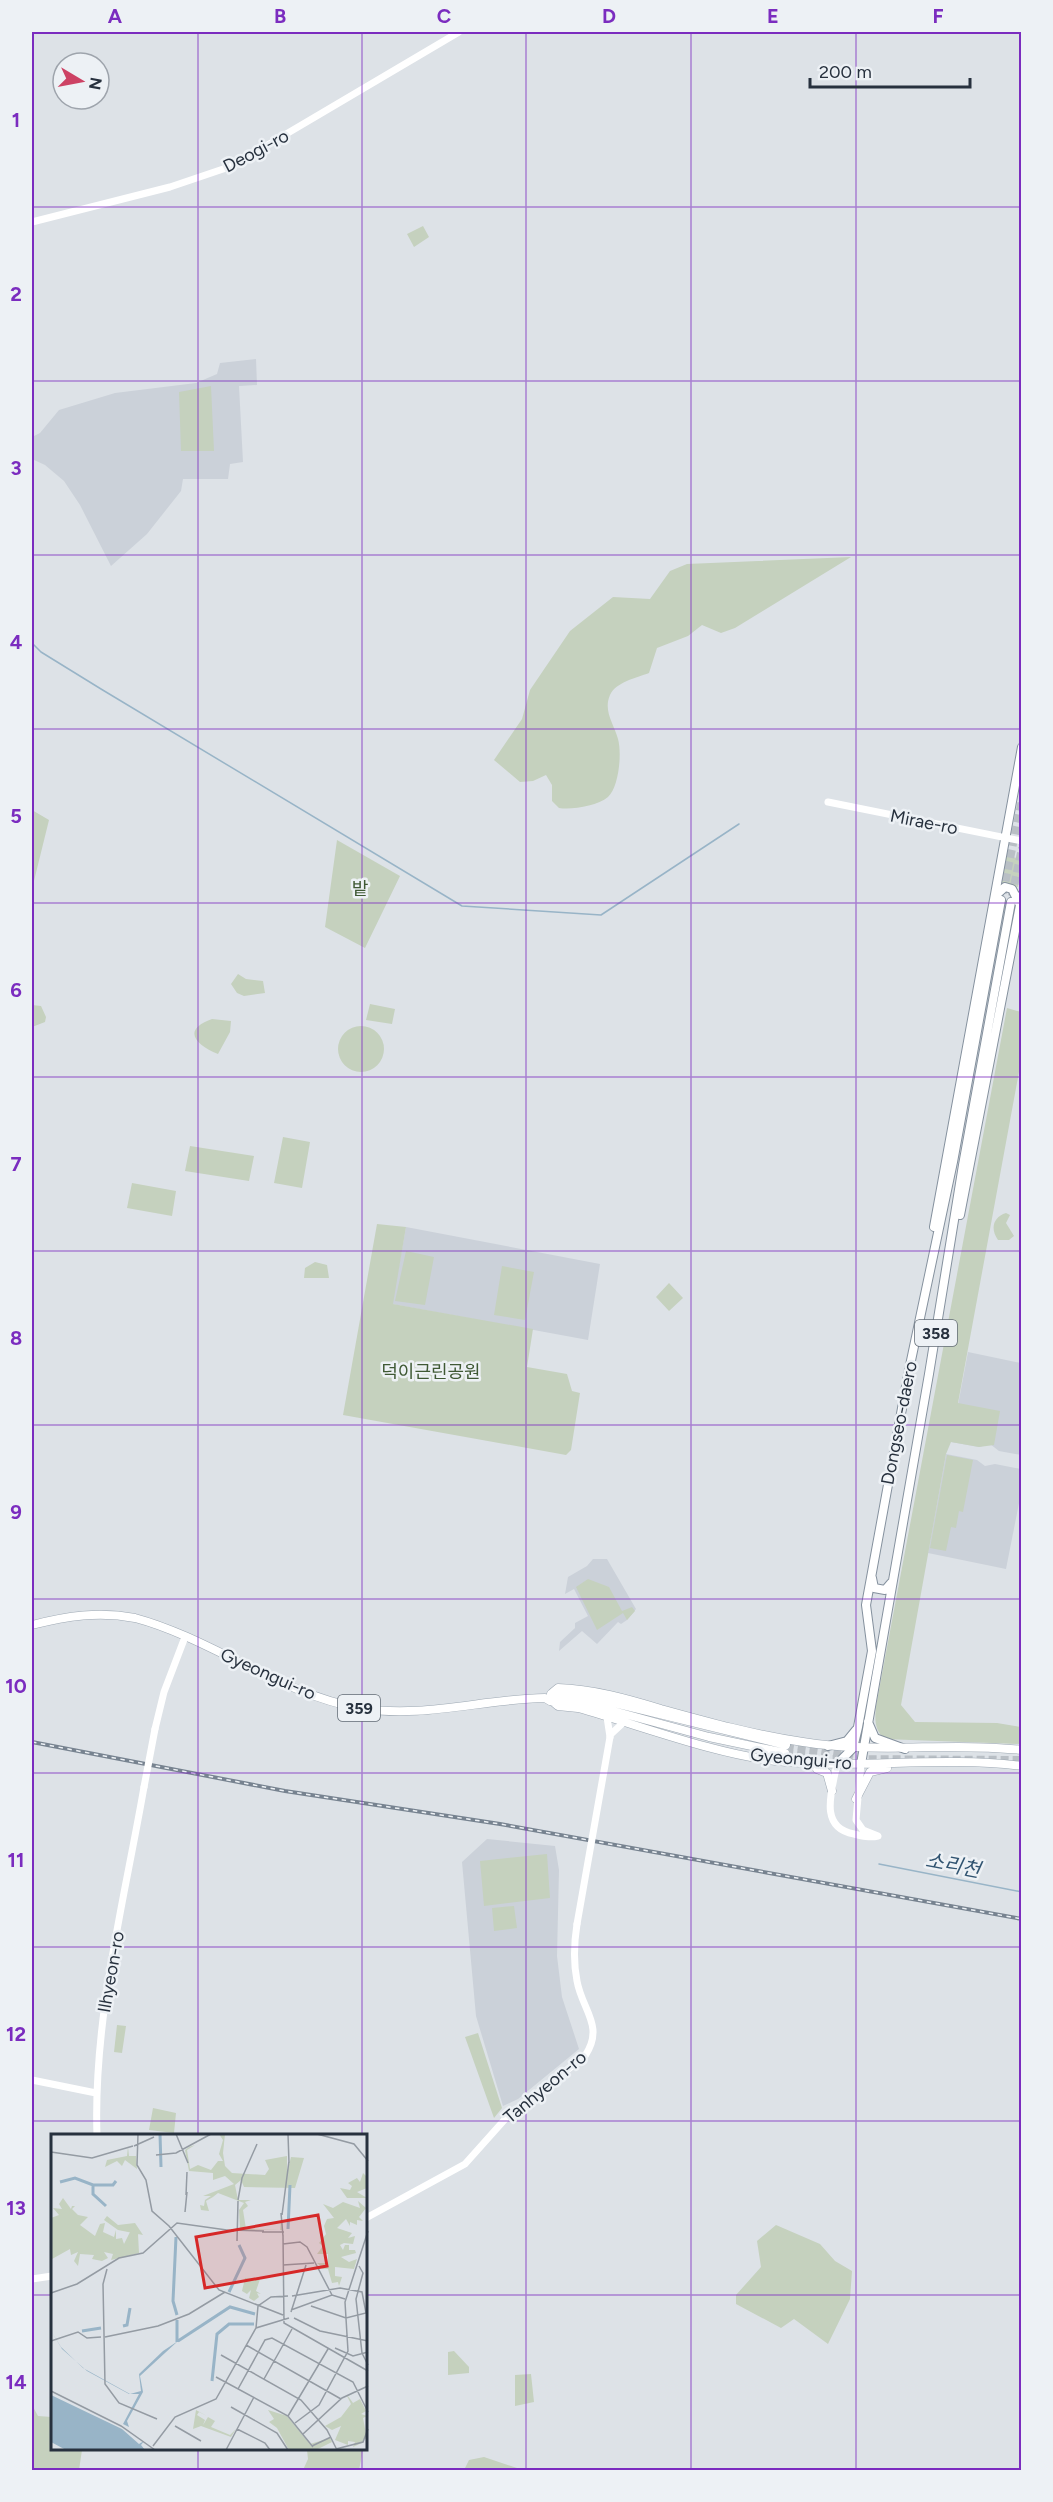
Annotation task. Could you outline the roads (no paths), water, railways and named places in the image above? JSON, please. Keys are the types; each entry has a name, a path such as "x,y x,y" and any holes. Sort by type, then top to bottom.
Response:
{"highway":[{"path":"1009,900 1005,838 1022,747"},
{"path":"1018,767 1022,778"},
{"name":"Dongseo-daero","path":"853,1748 872,1651 866,1605 873,1565 909,1370 1009,900"},
{"name":"Dongseo-daero","path":"861,1764 1009,900"},
{"path":"873,1565 872,1582 874,1588 880,1591 885,1590 890,1584 895,1570"},
{"path":"867,1721 875,1738 905,1749"},
{"path":"828,1746 847,1740 858,1726"},
{"path":"837,1764 853,1748"}],"main road":[{"name":"Deogi-ro","path":"32,222 170,188 232,166 459,32"},
{"name":"Mirae-ro","path":"828,802 1022,841"},
{"name":"Gyeongui-ro","path":"32,1625 75,1615 104,1614 145,1621 322,1698 358,1708 407,1713 431,1712 550,1697 584,1703 739,1744 786,1749"},
{"name":"Ilhyeon-ro","path":"97,2134 96,2093 101,2030 144,1787 164,1692 185,1637"},
{"name":"Gyeongui-ro","path":"550,1697 558,1688 587,1691 741,1730 828,1746 863,1749 988,1747 1022,1750"},
{"name":"Gyeongui-ro","path":"550,1697 558,1706 578,1708 746,1755 774,1760 837,1764 976,1762 1022,1766"},
{"name":"Tanhyeon-ro","path":"368,2217 465,2164 507,2117 585,2056 590,2049 594,2026 577,1984 574,1946 610,1736 607,1717"},
{"path":"610,1736 624,1722"},
{"path":"808,1743 818,1749 819,1754 810,1762 827,1773 832,1791"},
{"path":"856,1799 870,1772 896,1767 904,1763"},
{"path":"837,1764 830,1818 834,1826 848,1833 878,1836 859,1826 856,1799 861,1764"},
{"path":"32,2080 96,2093"},
{"path":"32,2279 51,2276"}],"waterway":[{"path":"32,643 41,652 101,689 462,906 601,915 739,824"},
{"name":"소리천","path":"879,1864 1022,1892"}],"tunnel":[{"path":"1003,893 1022,800"},
{"path":"1012,896 1022,848"},
{"path":"786,1745 837,1753 867,1754"},
{"path":"785,1753 832,1759 1022,1760"}],"railway":[{"path":"32,1742 285,1791 500,1824 1022,1919"}],"park label":[{"name":"밭","path":"360,889"},
{"name":"덕이근린공원","path":"431,1372"}]}
